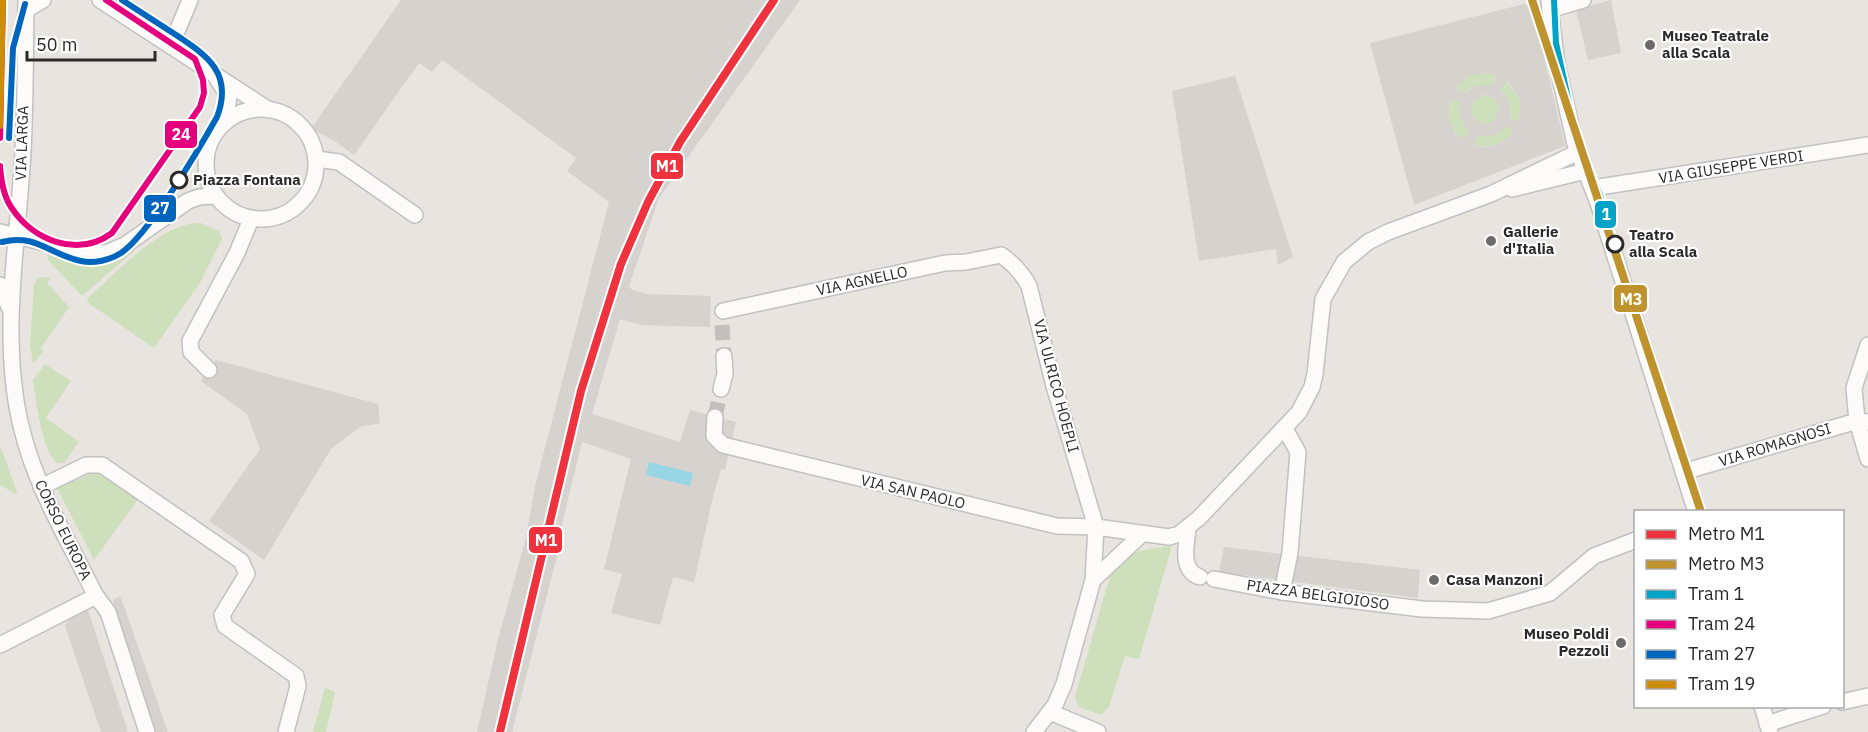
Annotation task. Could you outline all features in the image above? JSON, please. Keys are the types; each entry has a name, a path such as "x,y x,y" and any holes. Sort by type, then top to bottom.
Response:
{"street":[{"path":"26,5 43,0"},
{"path":"89,0 103,2 269,110"},
{"path":"171,46 190,0"},
{"path":"1583,0 1549,5 1557,64 1578,152 1593,188 1695,510"},
{"name":"VIA LARGA","path":"7,234 23,160 26,5"},
{"path":"216,77 229,98 224,123"},
{"path":"269,110 282,113 299,125 310,139 316,159 312,183 299,204 278,217 250,219 236,214 216,196 207,177 206,155 212,139 224,123 242,112 269,110"},
{"name":"VIA GIUSEPPE VERDI","path":"1593,188 1868,145"},
{"path":"1188,527 1299,412 1312,387 1323,299 1334,274 1353,254 1388,232 1491,194 1578,152"},
{"path":"316,159 339,162 415,215"},
{"path":"1491,194 1586,171"},
{"path":"7,234 82,252 106,253 125,245 188,201 199,197 216,196"},
{"path":"209,370 193,356 189,344 237,253 250,219"},
{"name":"CORSO EUROPA","path":"7,234 12,319 11,364 18,413 41,487 96,596 108,612 147,732"},
{"name":"VIA AGNELLO","path":"723,312 945,263 966,262 1001,255"},
{"name":"VIA ULRICO HOEPLI","path":"1001,255 1014,263 1029,286 1054,386 1096,527 1093,580 1064,684 1050,712 1034,732"},
{"name":"CORSO EUROPA","path":"0,285 12,319"},
{"path":"1868,345 1854,388 1868,459"},
{"path":"721,388 724,356"},
{"name":"VIA SAN PAOLO","path":"715,417 714,436 719,442 730,447 1057,526 1096,527 1141,535 1169,537 1179,534 1188,527"},
{"name":"VIA ROMAGNOSI","path":"1683,472 1862,421"},
{"path":"1282,592 1290,553 1298,452 1285,429"},
{"path":"41,487 86,465 102,465 153,498 245,565 247,574 224,611 222,621 225,626 296,676 298,686 286,732"},
{"name":"PIAZZA BELGIOIOSO","path":"1188,527 1186,564 1193,574 1207,578 1282,592 1422,609 1488,611 1523,603 1550,593 1594,556 1634,540"},
{"path":"1093,580 1141,535"},
{"path":"0,645 96,596"},
{"path":"1844,702 1868,696"},
{"path":"1763,708 1768,728 1817,708"},
{"path":"1050,712 1098,732"}],"green space":[{"path":"1483,73 1496,75 1493,85 1469,89 1465,93 1456,87 1469,76"},
{"path":"1507,81 1521,101 1520,121 1510,118 1510,103 1501,89"},
{"path":"1485,96 1495,100 1499,110 1495,120 1485,124 1475,120 1471,110 1475,100"},
{"path":"1450,98 1461,101 1469,131 1462,139 1454,130 1450,120 1448,110"},
{"path":"1506,126 1514,132 1505,140 1491,146 1474,145 1477,135 1495,135"},
{"path":"201,223 220,232 222,239 201,281 154,348 87,302 88,298 140,251 171,230"},
{"path":"134,247 134,251 82,296 48,260 47,255 88,259"},
{"path":"38,278 51,278 47,283 69,307 33,364 30,345 34,284"},
{"path":"45,364 71,381 46,418 79,442 64,463 57,463 47,448 38,412 33,380"},
{"path":"0,445 17,492 16,494 0,485"},
{"path":"103,469 141,495 94,560 57,488"},
{"path":"1172,546 1139,659 1125,656 1109,707 1101,715 1079,707 1075,697 1112,569 1126,558 1139,552"},
{"path":"325,688 335,692 326,732 313,732"}],"shaded area":[{"path":"401,0 800,0 659,198 629,286 632,290 647,294 711,296 710,327 641,325 620,319 592,414 680,442 690,410 736,422 725,470 721,469 713,497 694,582 673,577 660,625 611,613 622,574 604,569 631,459 582,442 556,549 557,556 512,732 477,732 498,639 526,538 535,486 609,202 567,171 576,158 442,60 432,72 419,63 354,155 333,140 311,129"},
{"path":"1611,0 1621,53 1588,60 1576,10"},
{"path":"1524,4 1530,6 1565,146 1414,205 1370,43","holes":["1483,73 1496,75 1493,85 1475,86 1465,93 1456,87 1469,76","1508,81 1521,101 1519,121 1510,118 1510,103 1501,89","1486,95 1494,99 1499,107 1495,120 1486,124 1474,119 1471,110 1474,101","1450,99 1460,102 1460,117 1468,131 1462,139 1455,132 1449,119","1506,126 1514,133 1500,143 1486,147 1474,145 1477,136 1495,135"]},
{"path":"1235,76 1293,257 1278,265 1276,249 1199,261 1172,91"},
{"path":"216,360 378,404 380,423 360,427 331,449 264,560 209,521 260,449 247,414 201,381"},
{"path":"1224,547 1420,570 1418,598 1219,572"},
{"path":"120,596 168,732 153,732 115,610 113,600"},
{"path":"88,610 128,732 101,732 65,626 70,617"}],"water":[{"path":"649,462 693,473 690,486 646,475"}],"tunnel":[{"path":"722,325 724,356"},
{"path":"715,417 721,389"}],"metro line":[{"name":"M1","path":"500,732 581,391 621,264 648,202 680,142 774,0"},
{"name":"M3","path":"1532,0 1700,510"}],"tram line":[{"name":"24","path":"0,138 3,0"},
{"name":"19","path":"0,126 3,0"},
{"name":"24","path":"0,166 6,198 20,219 31,229 44,237 71,245 99,240 112,233 200,107 204,93 203,80 195,59 106,0"},
{"name":"27","path":"2,242 14,240 34,242 70,258 86,262 102,261 121,253 159,210 217,117 222,88 214,66 196,49 122,0"},
{"name":"1","path":"1554,0 1556,43 1577,140 1600,195 1641,334 1699,510"},
{"name":"27","path":"9,138 13,48 25,4"}],"place":[{"name":"Museo Teatrale alla Scala","path":"1650,45"},
{"name":"Piazza Fontana","path":"179,180"},
{"name":"Gallerie d'Italia","path":"1491,241"},
{"name":"Teatro alla Scala","path":"1615,244"},
{"name":"Casa Manzoni","path":"1434,580"},
{"name":"Museo Poldi Pezzoli","path":"1621,643"}]}
